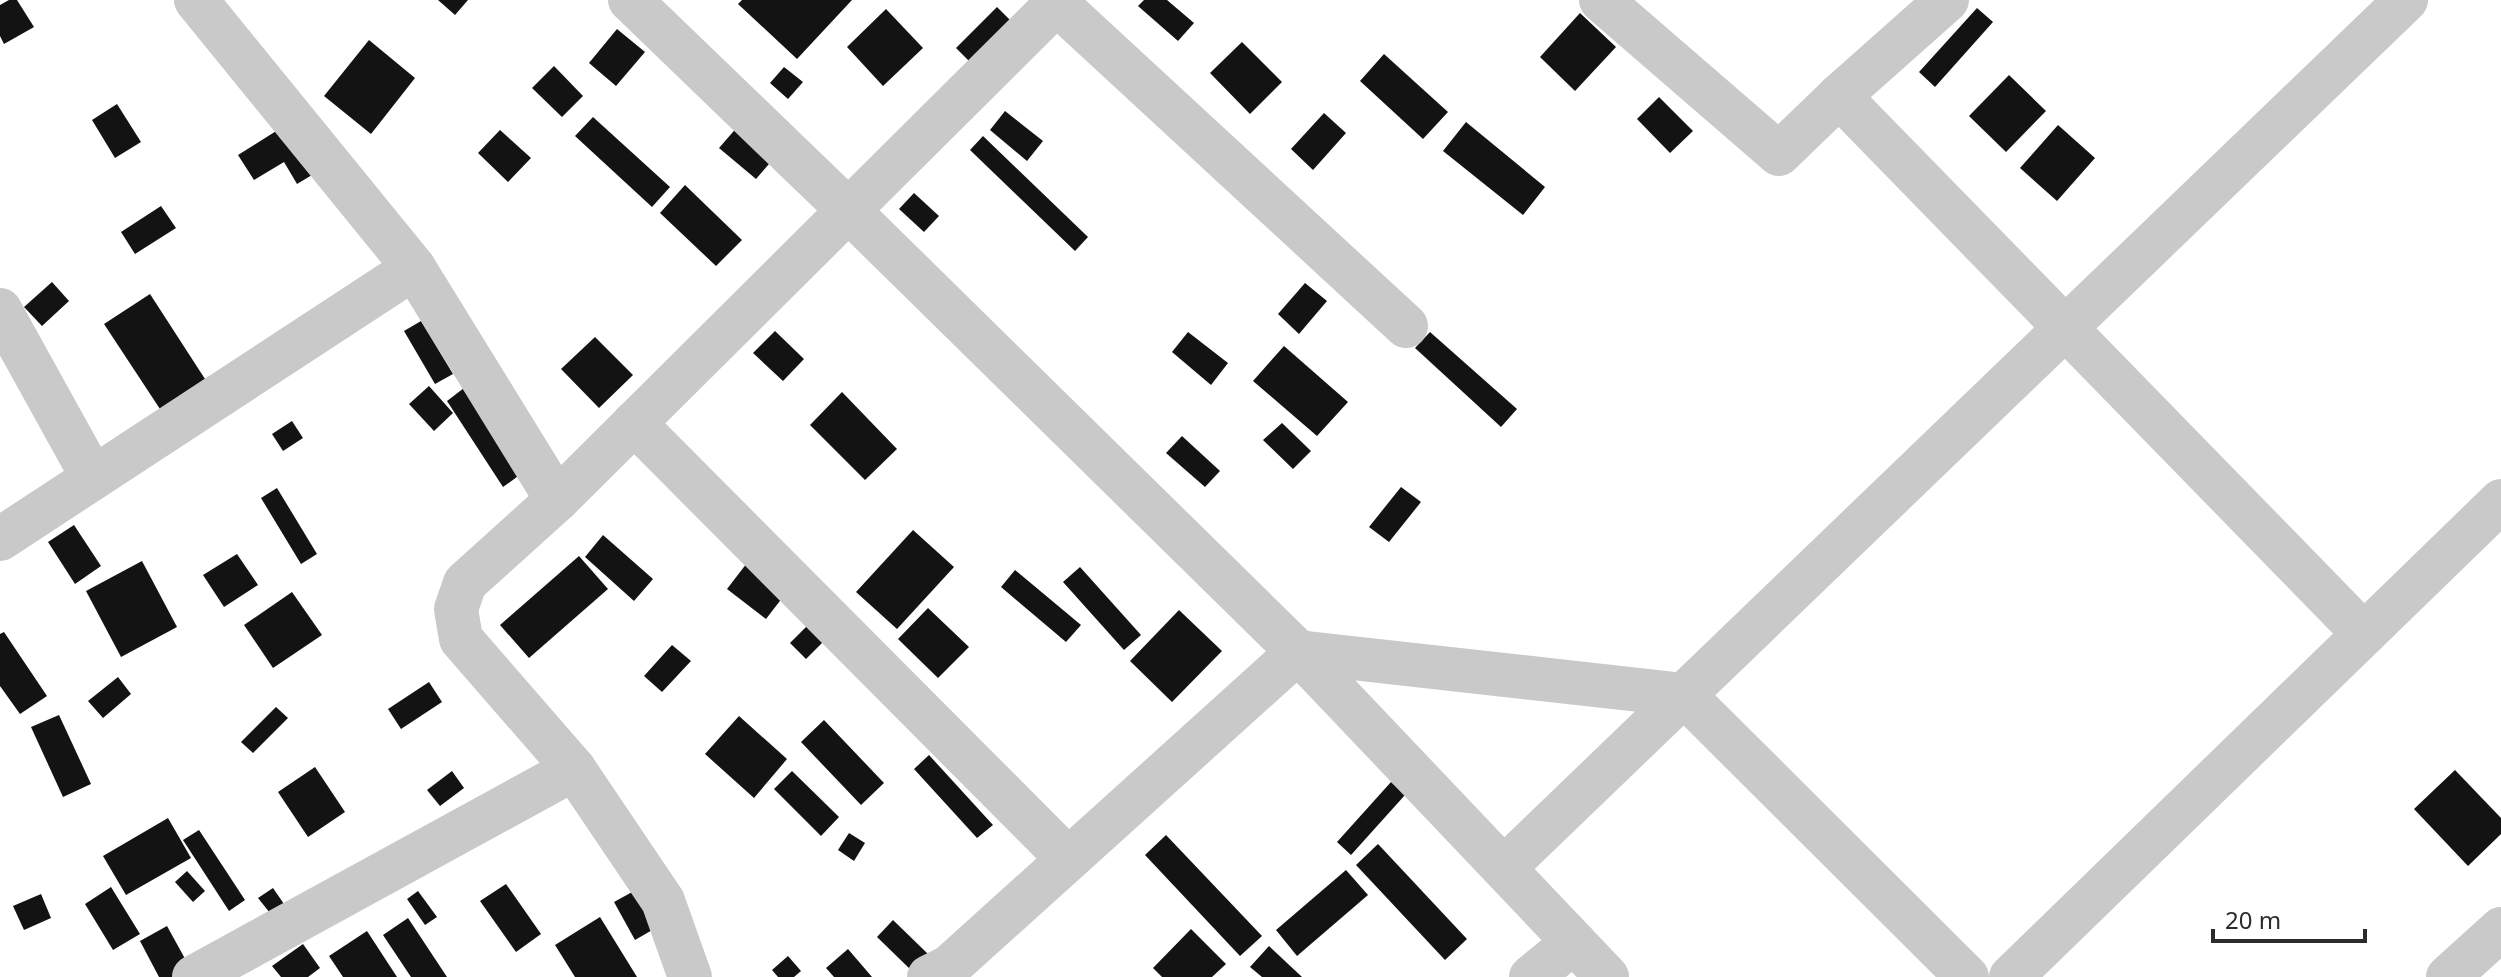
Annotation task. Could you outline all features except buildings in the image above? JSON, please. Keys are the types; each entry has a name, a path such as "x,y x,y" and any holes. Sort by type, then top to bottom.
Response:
{"street":[{"path":"196,0 414,268 557,500"},
{"path":"630,0 1298,652 1607,977"},
{"path":"1601,0 1779,154 1947,0"},
{"path":"1504,868 2406,0"},
{"path":"690,977 663,901 574,769 461,639 456,609 465,583 557,500 1056,1 1406,326"},
{"path":"1839,96 2364,634"},
{"path":"0,539 414,268"},
{"path":"0,310 93,478"},
{"path":"634,423 1068,859"},
{"path":"2011,977 2501,501"},
{"path":"929,977 949,967 1298,652 1684,695 1967,977"},
{"path":"194,977 574,769"},
{"path":"2448,977 2501,929"},
{"path":"1531,977 1574,942"}]}
